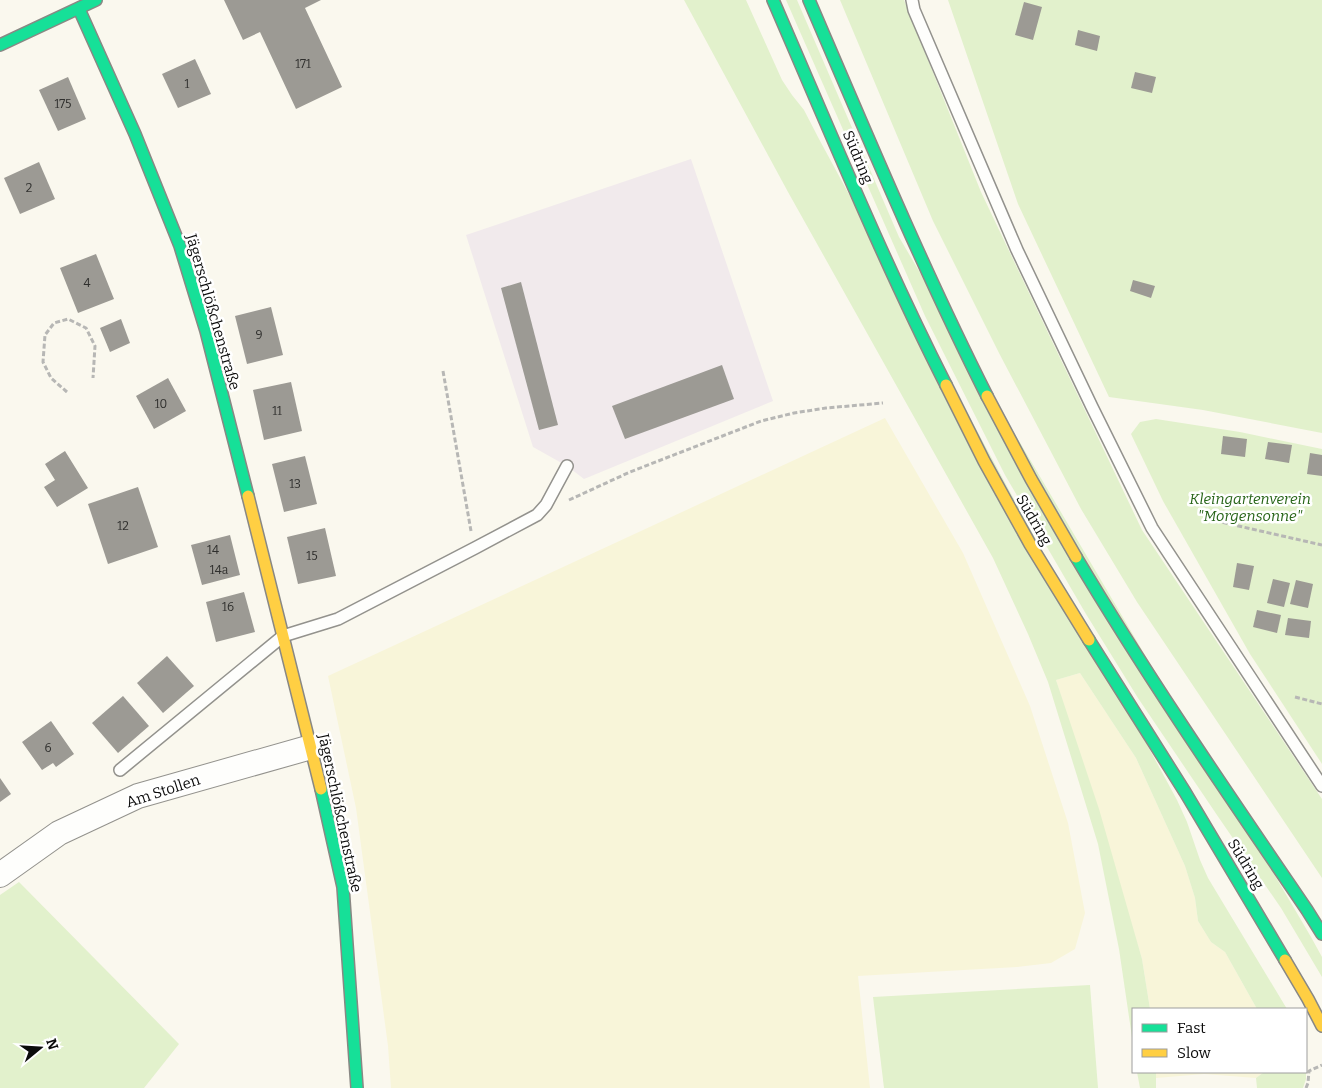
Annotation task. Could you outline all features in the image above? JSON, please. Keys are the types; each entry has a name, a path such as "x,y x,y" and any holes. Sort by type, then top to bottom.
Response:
{"main road":[{"path":"0,45 96,0"},
{"name":"Südring","path":"774,0 887,264 984,462 1030,544 1095,651 1185,792 1308,999 1322,1026"},
{"name":"Südring","path":"810,0 931,280 974,371 1031,478 1161,694 1322,934"},
{"name":"Jägerschlößchenstraße","path":"79,8 135,134 180,246 206,331 311,747 343,887 357,1088"}],"street":[{"name":"Am Stollen","path":"0,875 59,833 138,796 311,747"}],"lane":[{"path":"912,0 914,10 1017,250 1152,528 1322,786"},
{"path":"120,770 283,636 338,619 537,515 546,505 567,466"}],"path":[{"path":"67,392 51,378 43,362 45,335 54,323 68,319 86,328 95,346 93,378"},
{"path":"443,370 474,548"},
{"path":"537,515 630,472 761,421 802,412 883,403"},
{"path":"1208,519 1322,545"},
{"path":"1295,697 1322,704"},
{"path":"1306,1088 1309,1071 1322,1065"}],"shaded area":[{"path":"691,159 773,401 584,479 567,466 533,447 466,235"},
{"path":"885,418 963,553 1030,706 1068,823 1085,913 1075,949 1051,963 1017,967 858,976 870,1088 391,1088 388,1046 356,808 328,676"},
{"path":"1080,673 1136,758 1185,866 1195,898 1198,921 1211,942 1225,952 1256,1008 1150,1008 1142,959 1056,680"},
{"path":"1156,1073 1263,1073 1256,1078 1204,1074 1156,1078"}],"green space":[{"path":"684,0 746,0 782,80 804,110 1177,800 1208,878 1286,1008 1256,1008 1225,952 1211,942 1198,921 1195,898 1185,866 1136,758 1080,673 1056,680 1099,809 1142,959 1150,1008 1132,1008 1132,1037 1119,949 1098,844 1048,682 993,558 788,192"},
{"path":"786,0 797,0 899,237 1311,937 1322,957 1322,977 1281,908 1138,698 1086,614 1005,475 925,316"},
{"path":"840,0 904,0 981,192 1142,530 1322,799 1322,878 1137,602 1081,509 999,353 933,221"},
{"path":"948,0 1322,0 1322,433 1203,410 1109,397 1018,204"},
{"name":"Kleingartenverein \"Morgensonne\"","path":"1156,419 1240,432 1322,449 1322,764 1250,654 1163,501 1131,434 1140,422"},
{"path":"19,882 179,1044 144,1088 0,1088 0,895"},
{"path":"1090,985 1098,1088 884,1088 873,997"},
{"path":"1137,1073 1156,1073 1156,1088 1140,1088"},
{"path":"1263,1073 1306,1073 1303,1088 1257,1088 1256,1078"}],"building":[{"path":"224,0 321,0 305,8 342,87 296,109 260,32 243,40"},
{"path":"1024,2 1042,7 1033,40 1015,35"},
{"path":"1078,30 1100,36 1097,51 1075,45"},
{"path":"195,59 211,94 178,108 162,74"},
{"path":"1135,72 1156,77 1152,93 1131,88"},
{"path":"68,77 86,119 58,131 39,90"},
{"path":"39,162 55,199 20,214 4,178"},
{"path":"96,254 114,299 78,313 60,268"},
{"path":"1133,280 1155,286 1151,298 1130,291"},
{"path":"521,282 558,425 539,430 501,288"},
{"path":"271,307 283,355 247,364 235,316"},
{"path":"121,319 130,343 110,352 100,328"},
{"path":"722,365 734,399 625,439 612,406"},
{"path":"168,378 186,411 154,429 136,396"},
{"path":"291,382 302,431 264,440 253,390"},
{"path":"1223,436 1247,439 1245,457 1221,454"},
{"path":"1268,442 1292,445 1289,463 1265,459"},
{"path":"65,451 88,488 57,507 44,487 55,480 45,464"},
{"path":"1310,453 1322,455 1322,476 1307,474"},
{"path":"305,456 317,504 284,512 272,464"},
{"path":"138,487 158,547 108,564 88,504"},
{"path":"325,528 336,576 298,584 287,537"},
{"path":"230,535 240,575 202,585 191,545"},
{"path":"1237,563 1254,566 1249,590 1233,587"},
{"path":"1273,579 1290,583 1284,607 1267,603"},
{"path":"1296,580 1313,584 1308,608 1290,604"},
{"path":"244,592 255,632 216,642 206,602"},
{"path":"1257,610 1281,615 1277,633 1253,627"},
{"path":"1288,618 1311,621 1309,638 1285,635"},
{"path":"167,656 194,686 163,713 137,683"},
{"path":"123,696 149,726 118,753 92,723"},
{"path":"51,721 74,754 56,767 53,763 42,770 22,742"},
{"path":"0,778 11,794 0,802"}],"traffic: fast":[{"path":"0,45 96,0"},
{"path":"773,0 878,242 946,385"},
{"path":"809,0 917,249 987,396"},
{"path":"79,9 135,134 180,246 206,331 248,496"},
{"path":"1076,557 1160,691 1322,934"},
{"path":"1089,640 1185,792 1285,960"},
{"path":"321,789 343,887 357,1088"}],"traffic: slow":[{"path":"946,385 984,461 1030,544 1089,640"},
{"path":"987,396 1031,479 1076,557"},
{"path":"248,496 321,789"},
{"path":"1285,960 1322,1026"}]}
